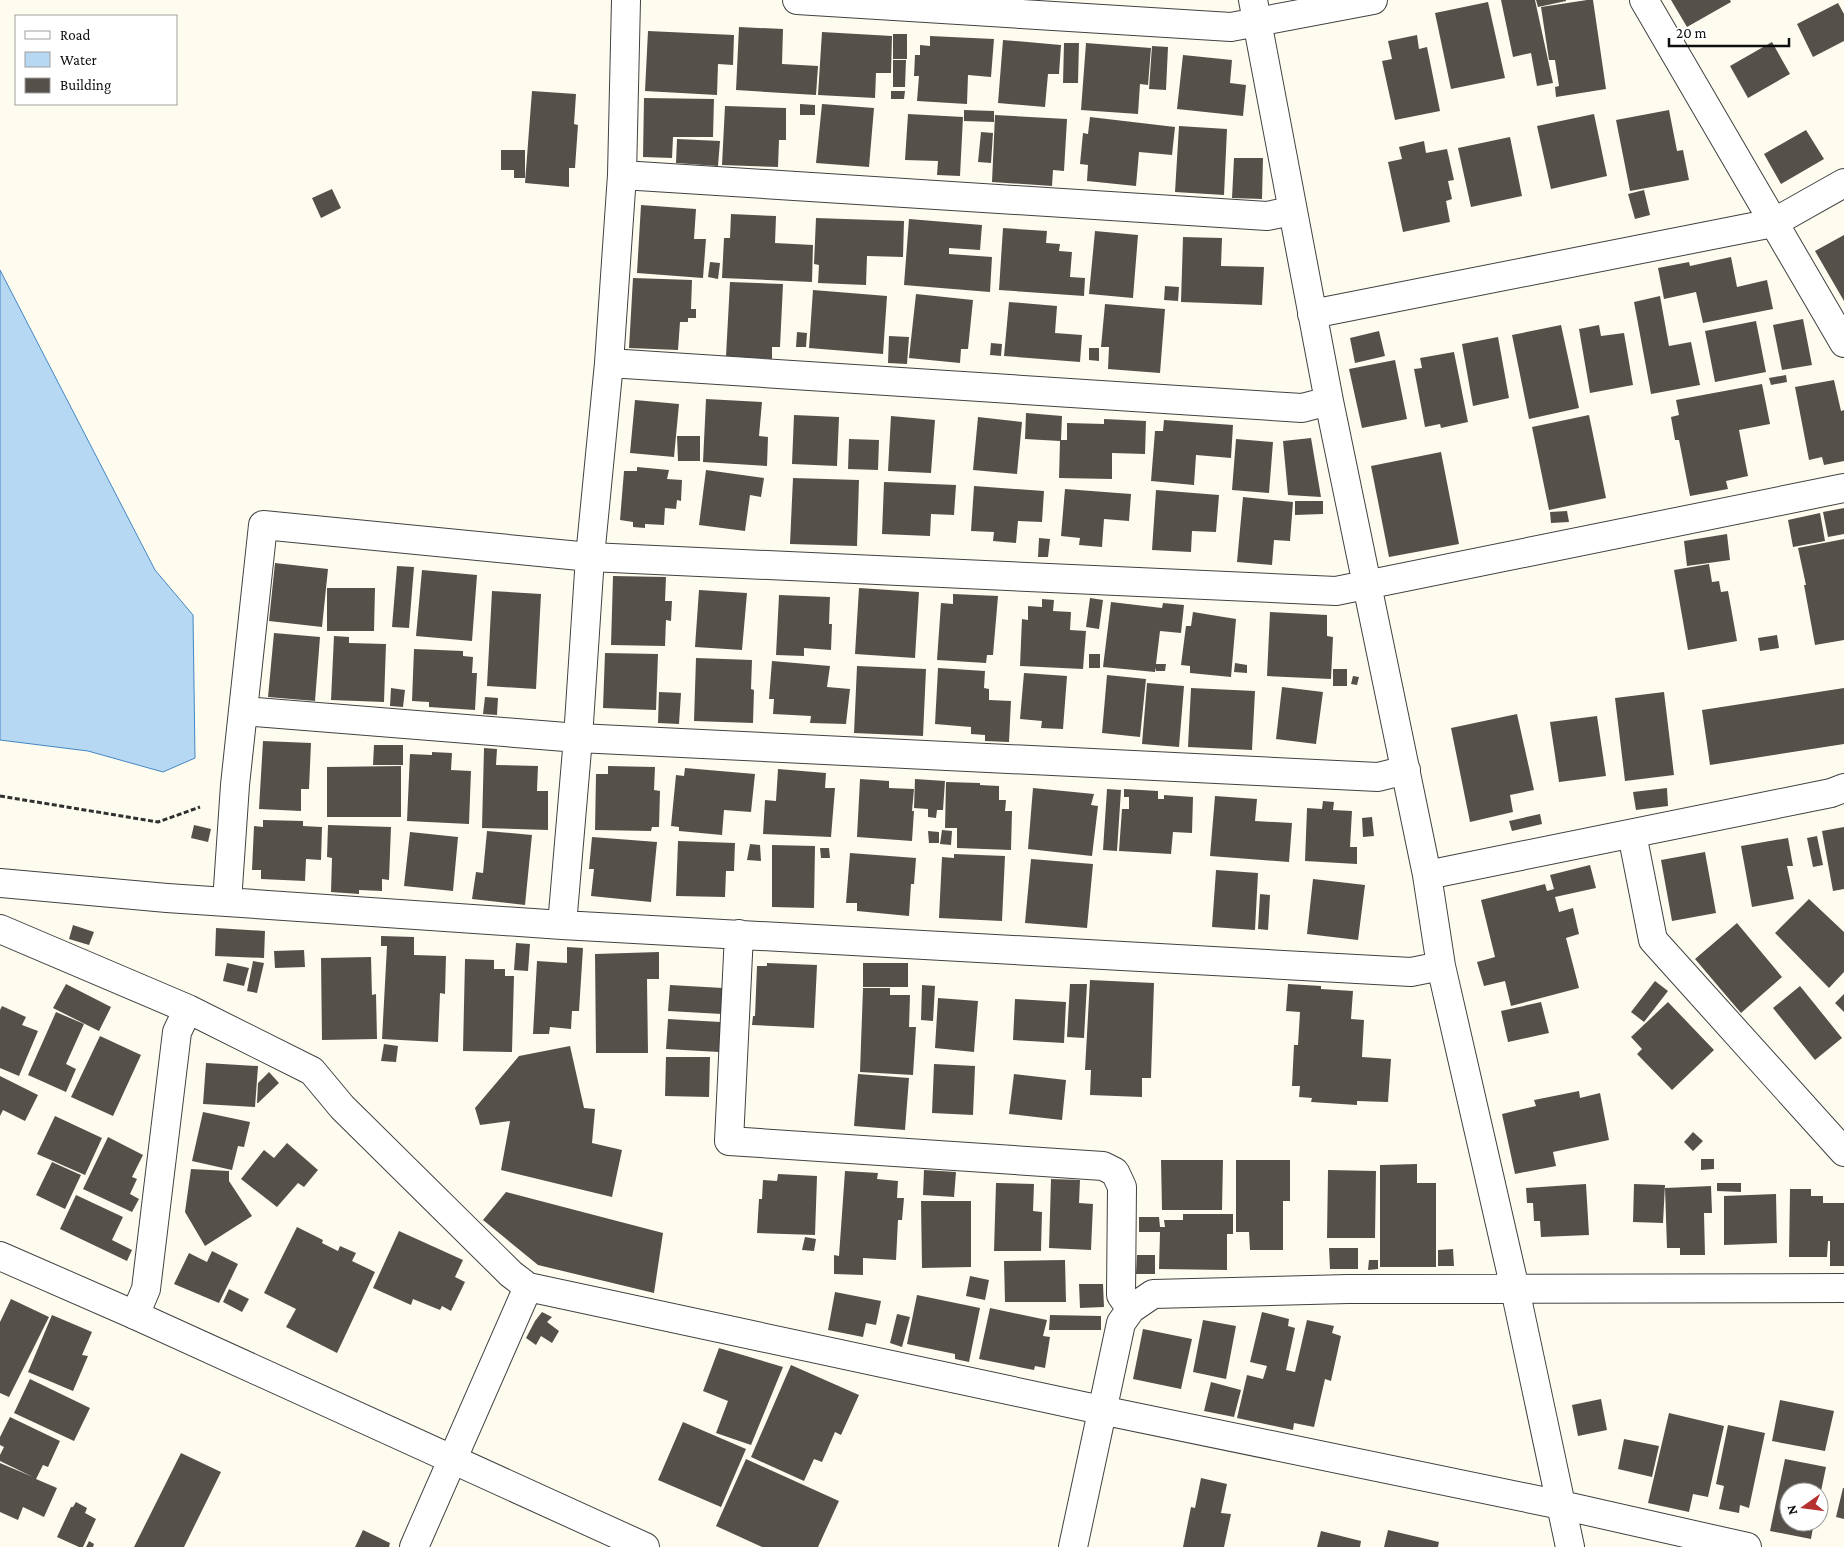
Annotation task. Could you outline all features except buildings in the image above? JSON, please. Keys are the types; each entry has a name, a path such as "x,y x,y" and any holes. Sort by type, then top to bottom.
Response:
{"street":[{"path":"562,925 578,738 590,557 609,364 622,175 626,0"},
{"path":"797,0 1232,28 1256,12 1373,0"},
{"path":"1644,0 1844,343"},
{"path":"1256,12 1312,314 1366,586 1427,875 1442,966 1570,1547"},
{"path":"622,175 1267,216 1292,211"},
{"path":"1312,314 1773,223 1844,183"},
{"path":"609,364 1302,408 1329,401"},
{"path":"227,902 235,785 263,526 590,557 1336,591 1844,488"},
{"path":"243,711 578,738 1378,777 1406,770"},
{"path":"1427,875 1832,793 1844,788"},
{"path":"1632,834 1653,940 1844,1152"},
{"path":"0,884 562,925 1412,972 1442,966"},
{"path":"0,929 188,1009 312,1071 342,1107 511,1274 528,1287 1101,1410 1561,1505 1747,1547"},
{"path":"739,934 729,1141 1103,1166 1115,1172 1122,1187 1121,1296 1131,1309"},
{"path":"135,1315 146,1289 177,1032 188,1009"},
{"path":"0,1256 135,1315 645,1547"},
{"path":"414,1547 454,1460 528,1287"},
{"path":"1073,1547 1121,1322 1131,1309 1153,1294 1348,1289 1844,1288"}],"path":[{"path":"0,796 158,822 208,804 235,785"}],"water":[{"path":"0,270 155,570 193,615 195,758 163,772 88,751 0,740"}]}
